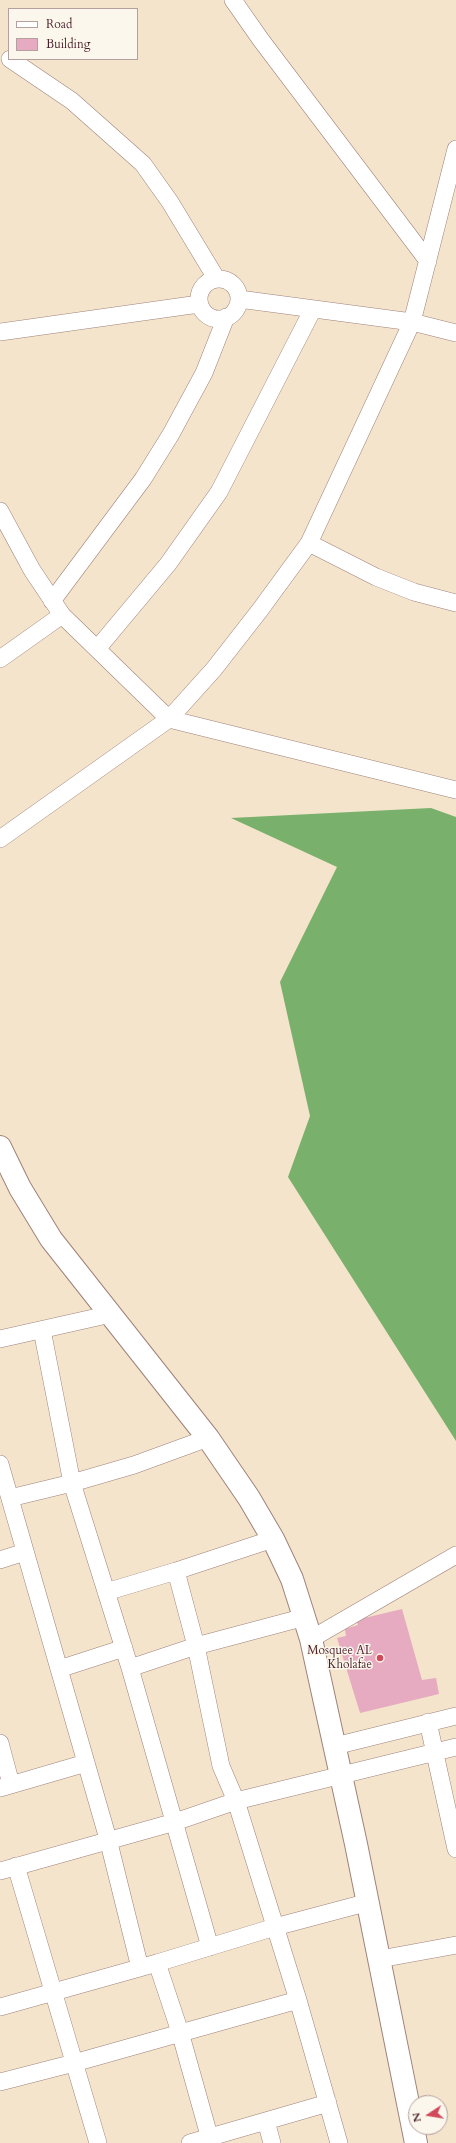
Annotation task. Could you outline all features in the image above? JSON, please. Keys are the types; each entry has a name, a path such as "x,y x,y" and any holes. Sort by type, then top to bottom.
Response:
{"main road":[{"path":"0,1148 20,1188 51,1239 208,1438 249,1498 273,1539 292,1579 311,1639 335,1746 369,1902 416,2143"}],"street":[{"path":"233,0 428,261"},
{"path":"11,60 72,101 143,164 170,202 216,278"},
{"path":"0,839 169,719 214,668 309,543 412,322 456,149"},
{"path":"216,278 228,280 236,288 239,299 235,310 226,317 215,319 205,313 199,304 200,292 206,283 216,278"},
{"path":"239,299 412,322 456,333"},
{"path":"0,332 199,304"},
{"path":"97,649 168,564 194,530 219,492 313,309"},
{"path":"52,601 143,480 171,434 204,373 226,317"},
{"path":"0,511 32,570 62,615 169,719 456,790"},
{"path":"309,543 376,577 414,592 456,603"},
{"path":"0,659 62,615"},
{"path":"0,1339 111,1314"},
{"path":"42,1330 72,1483 130,1668 210,1947"},
{"path":"10,1498 72,1483 134,1465 208,1438"},
{"path":"0,1464 108,1839 140,1968"},
{"path":"106,1592 273,1539"},
{"path":"0,1560 25,1552"},
{"path":"311,1639 456,1555"},
{"path":"176,1571 196,1646 221,1766 236,1801 298,2000 338,2143"},
{"path":"130,1668 196,1646 305,1617"},
{"path":"59,1669 124,1648"},
{"path":"335,1746 456,1716"},
{"path":"428,1722 456,1849"},
{"path":"0,1743 6,1786 86,1762"},
{"path":"0,1871 108,1839 175,1822 236,1801 456,1748"},
{"path":"16,1866 55,1991 74,2063 98,2143"},
{"path":"0,2007 140,1968 275,1927 369,1902"},
{"path":"380,1959 456,1945"},
{"path":"157,1963 180,2032 210,2138"},
{"path":"0,2082 74,2063 298,2000"},
{"path":"192,2143 328,2103"},
{"path":"266,2121 272,2143"}],"green space":[{"path":"431,808 456,817 456,1441 288,1177 310,1116 280,982 337,867 231,818"}],"building":[{"name":"Mosquee AL Kholafae","path":"402,1609 422,1680 436,1678 439,1694 360,1713 337,1638 346,1636 345,1629 358,1625 356,1620"}],"place":[{"name":"Mosquee AL Kholafae","path":"380,1658"}]}
